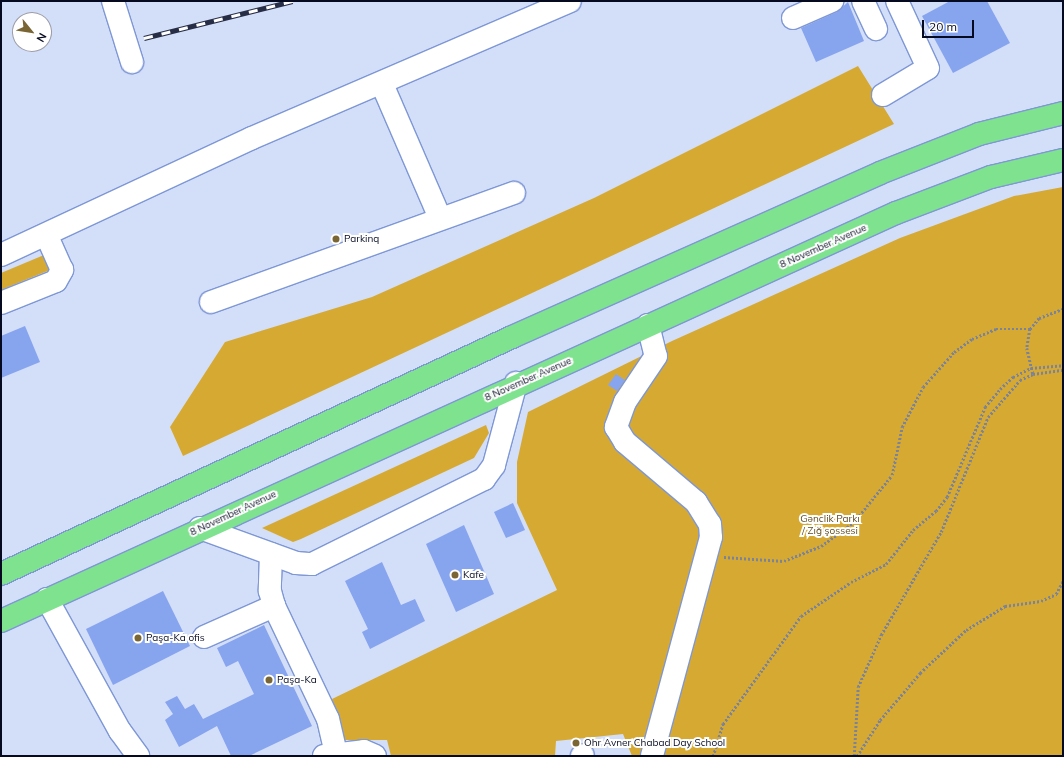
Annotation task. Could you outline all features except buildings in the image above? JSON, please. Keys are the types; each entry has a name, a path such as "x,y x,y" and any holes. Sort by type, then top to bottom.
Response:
{"highway":[{"path":"1,574 520,334 880,173 979,134 1063,113"},
{"name":"8 November Avenue","path":"1,621 516,383 942,193 1020,169 1063,160"}],"street":[{"path":"113,1 132,62"},
{"path":"1,255 47,236 252,138 382,84 570,1"},
{"path":"793,18 832,1"},
{"path":"863,1 876,29"},
{"path":"883,95 928,68 901,2"},
{"path":"382,84 440,218"},
{"path":"211,302 440,218 514,193"},
{"path":"1,303 56,281 62,270 47,236"},
{"path":"648,325 656,356 625,402 616,427 626,442 696,502 710,524 712,537 652,756"},
{"path":"200,528 296,563 312,564 484,479 494,465 516,383"},
{"path":"271,554 270,591 274,606 328,720 330,755 364,752 375,756"},
{"path":"47,600 135,755"},
{"path":"204,637 274,606"}],"path":[{"path":"1033,374 1027,338 1030,329 1039,318 1063,309"},
{"path":"720,555 748,560 784,560 805,555 837,535 870,506 892,475 902,427 936,368 954,352 989,331 1030,329"},
{"path":"713,756 723,724 800,616 851,582 886,564 905,539 936,511 947,497 985,407 1013,377 1031,368 1063,365"},
{"path":"855,756 858,687 881,635 941,532 988,416 1010,388 1033,374 1063,370"},
{"path":"855,756 880,720 920,673 966,630 1005,606 1041,601 1056,594 1063,581"}],"green space":[{"path":"858,66 894,124 183,456 170,427 225,342 372,297 594,198"},
{"name":"Gənclik Parkı / Zığ şossesi","path":"1063,187 1063,756 632,756 623,734 556,741 555,756 391,756 387,740 344,740 332,699 557,590 517,503 517,462 528,412 672,341 900,238 1014,196"},
{"path":"44,255 50,270 1,290 1,273"},
{"path":"486,425 489,433 474,458 301,539 293,542 262,528"}],"railway":[{"path":"144,38 292,1"}],"place":[{"name":"Parkinq","path":"336,239"},
{"name":"Kafe","path":"455,575"},
{"name":"Paşa-Ka ofis","path":"138,638"},
{"name":"Paşa-Ka","path":"269,680"},
{"name":"Ohr Avner Chabad Day School","path":"576,743"}]}
